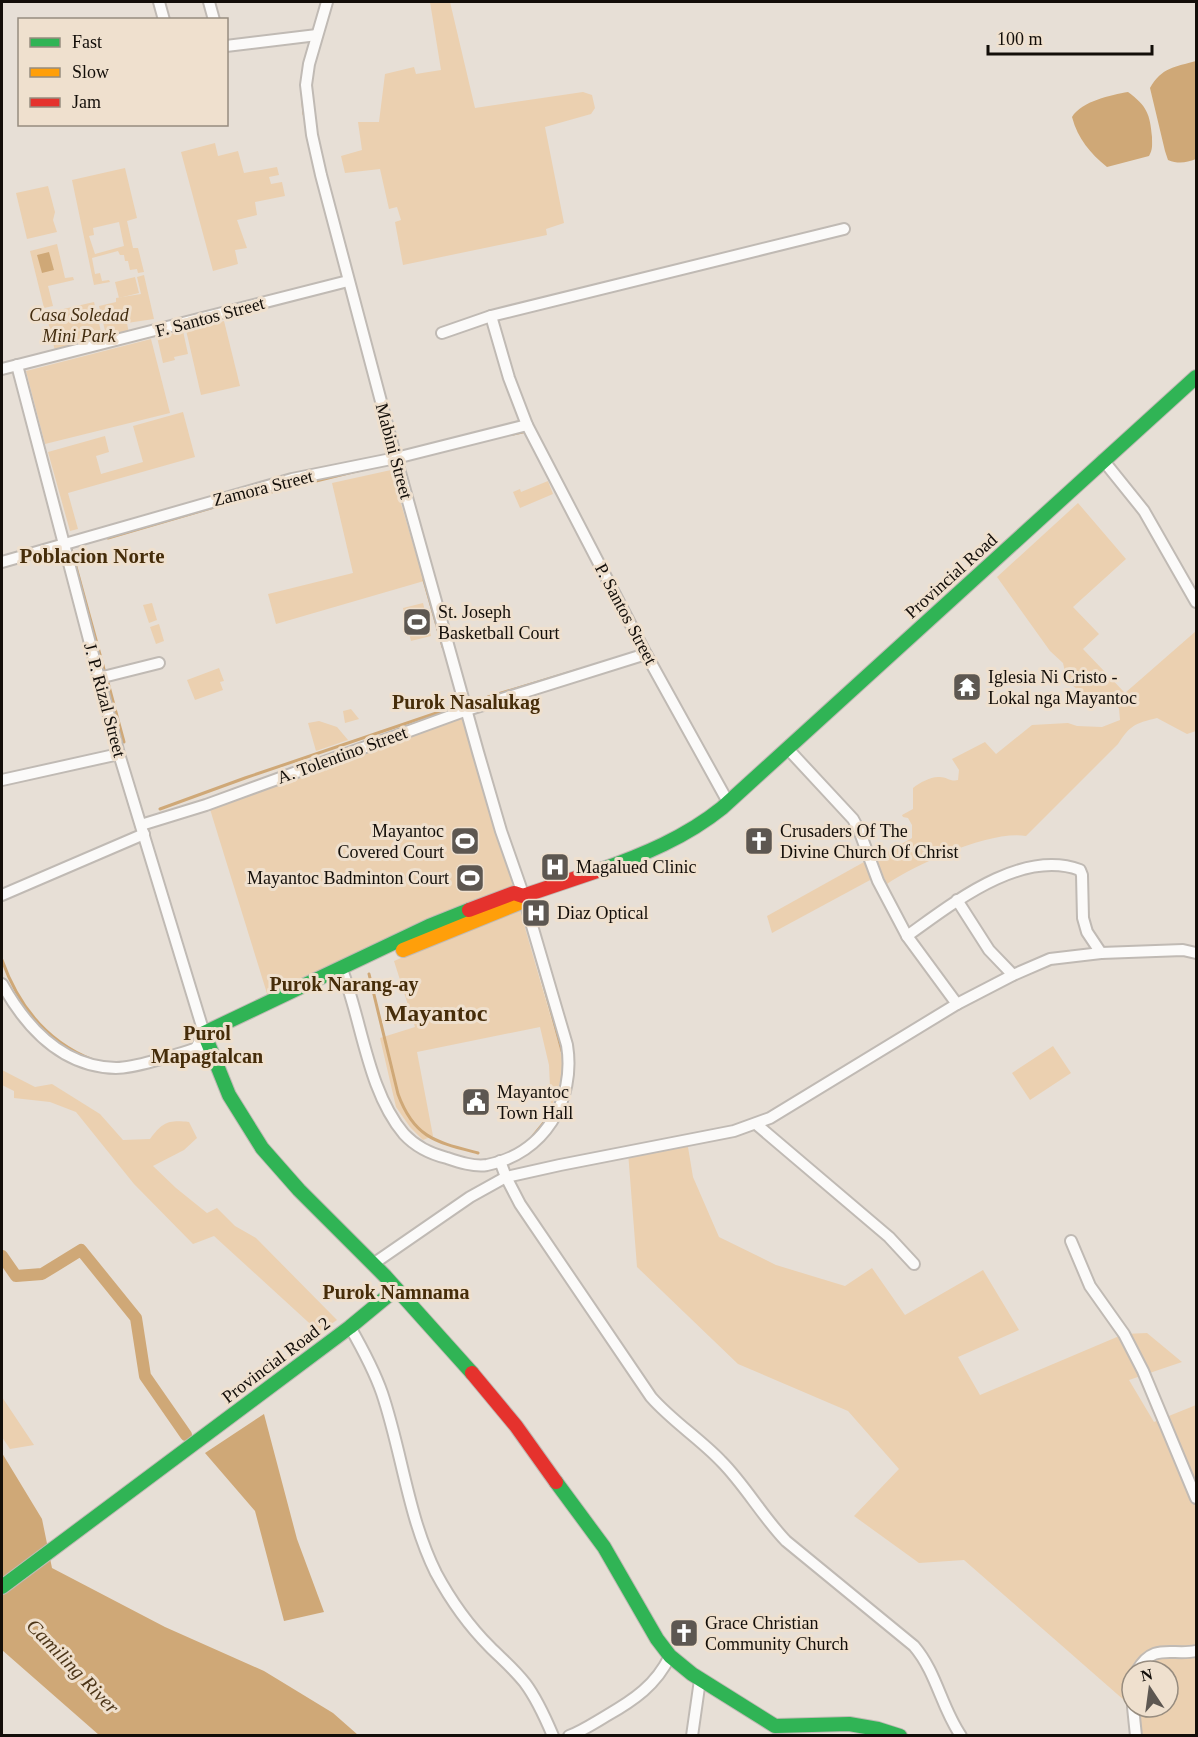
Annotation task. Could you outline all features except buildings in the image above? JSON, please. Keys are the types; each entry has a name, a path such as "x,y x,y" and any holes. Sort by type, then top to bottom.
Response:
{"main road":[{"name":"Provincial Road","path":"203,1041 436,929 519,903 523,896 591,874 663,844 694,828 728,802 788,749 1103,460 1197,377"},
{"path":"203,1041 228,1095 262,1148 298,1190 373,1264 468,1368 527,1440 604,1546 670,1656 700,1680 777,1731 797,1731 849,1724 900,1736"},
{"name":"Provincial Road 2","path":"2,1587 350,1327 396,1289"}],"street":[{"path":"159,2 163,18"},
{"path":"209,2 213,18"},
{"name":"Mabini Street","path":"327,2 309,64 306,85 321,175 396,458 501,831 523,896 567,1045 570,1070 565,1095 548,1128 522,1151 500,1161"},
{"path":"228,46 317,35"},
{"path":"442,333 491,316 844,229"},
{"name":"F. Santos Street","path":"2,369 348,281"},
{"name":"P. Santos Street","path":"491,316 509,378 527,425 646,654 728,802"},
{"name":"J. P. Rizal Street","path":"17,365 119,754 203,1041"},
{"name":"Zamora Street","path":"2,562 292,479 396,458 527,425"},
{"path":"1103,460 1144,511 1197,602"},
{"name":"A. Tolentino Street","path":"2,895 143,830 206,805 467,710 646,654"},
{"path":"99,678 159,663"},
{"path":"788,749 853,819 878,881 907,936 957,1004"},
{"path":"2,780 119,754"},
{"path":"907,936 957,900 1013,872 1039,866 1066,865 1080,870 1082,875 1083,918 1087,932 1101,953"},
{"path":"957,900 989,950 1013,975"},
{"path":"373,1264 470,1197 506,1178 560,1165 734,1131 756,1124 786,1110 957,1004 1050,959 1101,953 1183,950 1197,953"},
{"path":"343,972 376,1083 390,1113 411,1142 427,1151 457,1162 486,1165 500,1161 506,1178 526,1213 651,1397 671,1419 721,1461 768,1522 786,1541 914,1646 934,1675 951,1719 961,1736"},
{"path":"2,984 19,1012 36,1032 58,1051 82,1062 105,1067 127,1067 203,1041"},
{"path":"756,1124 890,1237 914,1264"},
{"path":"1071,1241 1090,1286 1124,1334 1138,1362 1197,1498"},
{"path":"350,1327 382,1394 417,1522 436,1572 465,1619 511,1666 527,1686 544,1714 553,1736"},
{"path":"1147,1659 1156,1653 1174,1650 1185,1653 1197,1651"},
{"path":"569,1736 639,1696 661,1673 670,1656"},
{"path":"692,1736 700,1680"},
{"path":"1134,1719 1136,1736"}],"green space":[{"path":"430,2 450,2 475,108 583,92 592,95 595,108 591,114 545,127 564,223 546,229 547,235 403,265 395,222 401,220 397,207 389,209 380,169 345,173 341,156 362,150 358,122 379,122 385,74 414,67 416,74 441,70"},
{"path":"215,143 218,156 238,151 244,173 277,167 279,175 269,177 271,184 282,182 285,196 255,202 257,215 237,220 247,248 235,250 238,264 213,271 181,152"},
{"path":"125,168 137,218 127,221 133,248 138,248 144,272 138,273 137,269 130,270 128,261 125,261 124,255 120,255 118,251 92,258 95,274 100,273 102,281 109,280 110,282 94,285 72,180","holes":["119,222 124,246 95,254 89,236 94,235 93,228"]},
{"path":"48,186 55,212 53,220 57,232 27,239 16,193"},
{"path":"57,244 65,278 73,277 74,280 48,286 53,306 44,308 30,251"},
{"path":"144,275 154,319 127,323 129,334 107,339 99,306 116,302 116,298 141,294 137,277"},
{"path":"135,277 139,293 119,298 115,282"},
{"name":"Casa Soledad Mini Park","path":"94,302 103,340 55,351 46,313"},
{"path":"224,321 240,386 201,395 186,330"},
{"path":"183,331 188,354 174,357 175,360 163,363 157,337"},
{"path":"151,339 170,413 45,444 26,371"},
{"path":"183,412 195,457 68,493 78,529 70,531 48,452 105,436 109,452 96,456 101,474 143,462 133,426"},
{"path":"391,470 424,581 276,624 268,594 353,573 332,483"},
{"path":"548,481 553,494 520,508 513,492 520,489 521,492"},
{"path":"1078,503 1126,559 1073,607 1099,634 1083,649 1125,693 1196,631 1196,731 1187,734 1157,718 1139,723 1126,733 1118,744 1026,836 993,838 974,843 935,858 887,884 875,859 912,838 912,825 908,818 902,815 913,809 913,788 935,777 958,780 959,770 952,759 985,742 996,754 1032,725 1068,723 1077,726 1102,727 1120,720 1119,708 1107,702 1093,703 1072,685 1063,663 1050,651 997,577"},
{"path":"152,603 157,620 149,623 143,605"},
{"name":"St. Joseph Basketball Court","path":"423,603 431,636 411,641 403,608"},
{"path":"159,624 164,641 156,644 150,627"},
{"path":"219,668 224,681 220,682 223,690 195,700 187,680"},
{"path":"351,709 359,719 345,723 343,711"},
{"path":"461,716 514,889 269,1000 209,806"},
{"path":"319,721 337,727 348,740 316,751 308,723"},
{"path":"864,862 872,879 772,933 767,916"},
{"path":"519,907 565,1067 551,1109 549,1065 540,1027 417,1052 433,1136 423,1140 410,1127 396,1107 380,1038 415,1027 394,961"},
{"path":"1053,1046 1071,1073 1030,1100 1012,1073"},
{"path":"2,1070 35,1087 52,1084 100,1114 123,1140 150,1139 166,1123 189,1122 197,1138 184,1150 153,1166 207,1213 217,1208 235,1226 256,1238 337,1320 319,1332 214,1236 193,1244 134,1184 76,1112 50,1102 14,1098 14,1091 2,1085"},
{"path":"687,1141 693,1177 719,1237 776,1265 845,1286 872,1268 905,1315 983,1270 1019,1330 958,1357 980,1395 1124,1334 1147,1333 1182,1362 1129,1380 1154,1422 1196,1405 1196,1735 1136,1735 1134,1719 1180,1719 1180,1659 1120,1659 1120,1697 964,1560 919,1563 854,1516 899,1469 848,1411 738,1364 637,1267 628,1152"},
{"path":"2,1397 34,1445 10,1449 2,1437"}],"water":[{"path":"1196,61 1196,159 1175,162 1168,160 1150,88 1164,72"},
{"path":"1128,92 1143,106 1149,116 1151,151 1149,156 1107,167 1085,145 1072,117 1090,103"},
{"path":"49,252 54,270 42,273 37,255"},
{"path":"264,1414 297,1539 324,1612 284,1621 255,1511 205,1453"},
{"name":"Camiling River","path":"2,1453 42,1519 52,1568 165,1627 264,1671 333,1713 358,1735 99,1735 2,1650"}],"waterway":[{"path":"302,91 304,114"},
{"path":"513,434 527,431"},
{"path":"385,438 388,451"},
{"path":"108,538 235,501 365,469"},
{"path":"70,545 105,673"},
{"path":"420,562 424,578"},
{"path":"424,580 443,647"},
{"path":"488,697 578,670"},
{"path":"107,679 124,742"},
{"path":"160,809 460,705 459,703"},
{"path":"535,953 562,1051"},
{"path":"2,960 16,992 36,1020 62,1043 93,1060"},
{"path":"369,974 398,1094 404,1109 411,1120 428,1136 478,1153"},
{"path":"533,1136 551,1114"},
{"path":"2,1256 16,1276 42,1274 81,1250 136,1318 145,1376 186,1435"}],"traffic: fast":[{"path":"600,870 664,844 694,828 722,808 1196,377"},
{"path":"469,910 429,926 204,1033 229,1095 262,1148 299,1190 385,1276 472,1373"},
{"path":"2,1587 350,1327 396,1289"},
{"path":"556,1482 604,1547 657,1639 670,1656 692,1674 775,1726 849,1724 900,1736"}],"traffic: slow":[{"path":"403,950 519,903 523,896"}],"traffic: jam":[{"path":"469,910 514,893 523,896 600,870"},
{"path":"472,1373 516,1426 556,1482"}],"place":[{"name":"St. Joseph Basketball Court","path":"417,622"},
{"name":"Iglesia Ni Cristo - Lokal nga Mayantoc","path":"967,687"},
{"name":"Mayantoc Covered Court","path":"465,841"},
{"name":"Crusaders Of The Divine Church Of Christ","path":"759,841"},
{"name":"Magalued Clinic","path":"555,867"},
{"name":"Mayantoc Badminton Court","path":"470,878"},
{"name":"Diaz Optical","path":"536,913"},
{"name":"Mayantoc Town Hall","path":"476,1102"},
{"name":"Grace Christian Community Church","path":"684,1633"}],"district":[{"name":"Poblacion Norte","path":"92,556"},
{"name":"Purok Nasalukag","path":"466,702"},
{"name":"Purok Narang-ay","path":"344,984"},
{"name":"Mayantoc","path":"436,1013"},
{"name":"Purol Mapagtalcan","path":"207,1044"},
{"name":"Purok Namnama","path":"396,1292"}]}
